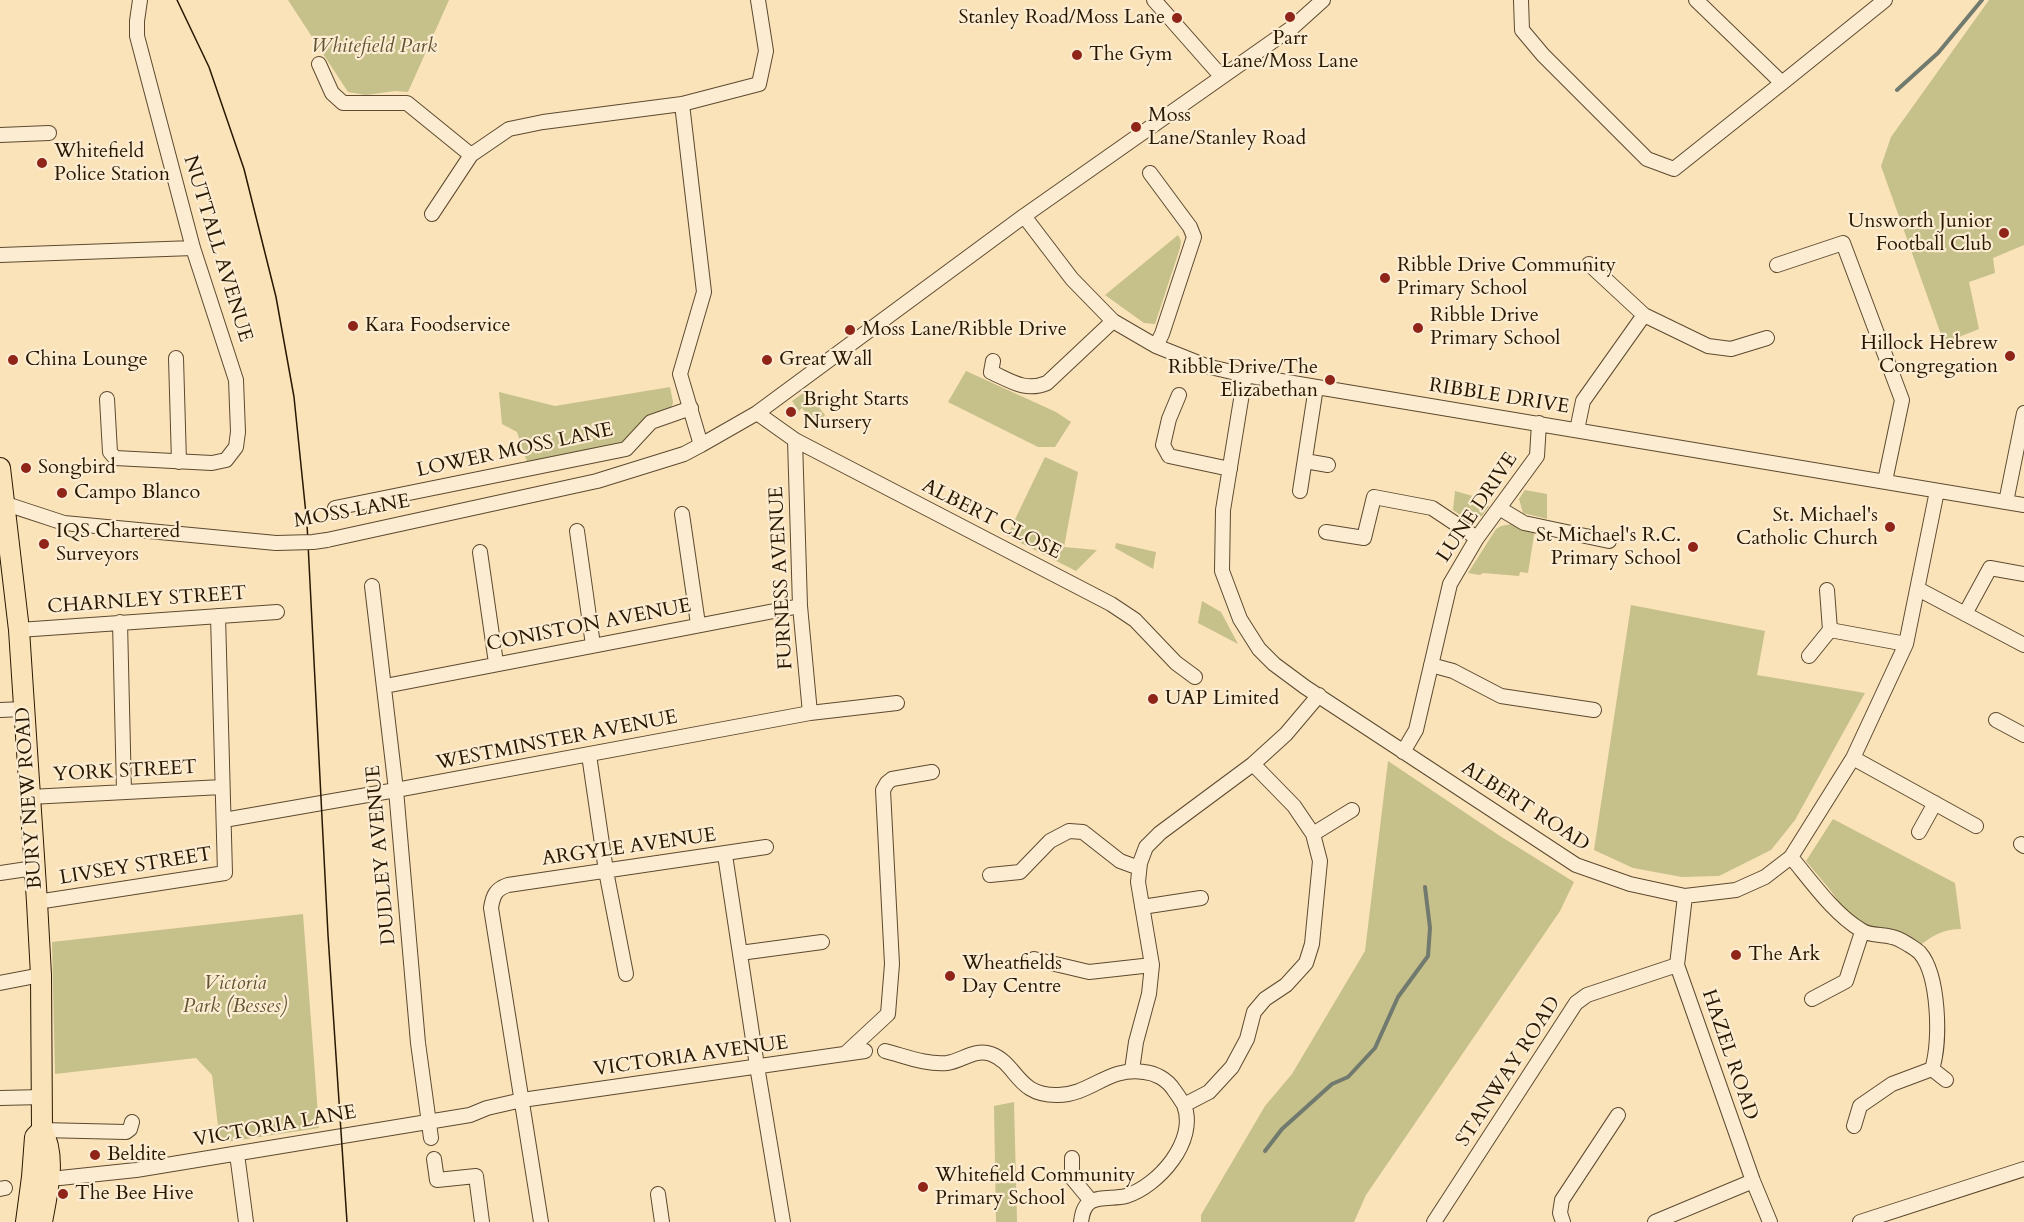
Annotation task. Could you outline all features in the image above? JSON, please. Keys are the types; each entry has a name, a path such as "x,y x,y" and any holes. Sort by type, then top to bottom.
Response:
{"highway":[{"name":"BURY NEW ROAD","path":"0,468 2,502 19,630 41,975 42,1130 49,1146 26,1222"},
{"name":"BURY NEW ROAD","path":"41,1177 42,1222"}],"street":[{"path":"432,214 471,155 509,129 543,122 682,104 759,84 766,51 758,0"},
{"path":"1154,0 1221,76"},
{"name":"MOSS LANE","path":"2,502 64,523 276,543 327,540 597,481 684,454 757,413 1024,216 1293,27 1323,0"},
{"path":"1521,0 1522,30 1543,55 1647,159 1674,169 1885,0"},
{"path":"1696,0 1782,83"},
{"name":"NUTTALL AVENUE","path":"107,399 110,452 115,458 221,462 231,456 238,442 236,380 193,248 137,36 137,21 144,5"},
{"path":"319,64 332,93 343,103 407,103 471,155"},
{"path":"682,104 704,292 681,374 701,445"},
{"path":"0,135 50,133"},
{"path":"1150,174 1190,228 1194,237 1156,346"},
{"name":"RIBBLE DRIVE","path":"1024,216 1072,279 1113,321 1156,346 1206,366 1245,375 2024,505"},
{"path":"1777,265 1843,243 1902,400 1885,481"},
{"path":"0,255 193,248"},
{"path":"1589,264 1644,315 1708,346 1731,349 1767,338"},
{"path":"1577,430 1583,401 1644,315"},
{"path":"993,361 991,372 1022,386 1035,388 1047,383 1113,321"},
{"path":"173,365 179,462"},
{"name":"ALBERT ROAD","path":"1245,375 1223,510 1221,571 1240,619 1259,649 1274,664 1318,695 1576,865 1630,884 1685,896 1736,890 1765,877 1791,857 1853,758 1906,644 1937,491"},
{"path":"1300,490 1316,387"},
{"path":"1179,395 1169,418 1163,445 1169,456 1230,469"},
{"name":"LOWER MOSS LANE","path":"335,508 626,449 651,422 691,408"},
{"name":"ALBERT CLOSE","path":"757,413 795,440 1111,604 1135,620 1176,663 1195,677"},
{"path":"2006,502 2024,413"},
{"name":"LUNE DRIVE","path":"1403,752 1416,730 1450,584 1477,538 1537,456 1539,423"},
{"name":"FURNESS AVENUE","path":"795,440 800,606 810,713"},
{"path":"1305,461 1328,465"},
{"path":"1326,532 1364,538 1374,497 1432,508 1477,538"},
{"path":"1499,508 1524,523 1609,541"},
{"path":"682,514 698,624"},
{"path":"577,531 593,645"},
{"path":"480,552 496,663"},
{"path":"1965,614 1990,568 2024,574"},
{"name":"DUDLEY AVENUE","path":"372,586 396,790 418,1043 431,1138"},
{"path":"1918,589 2024,645"},
{"path":"1809,656 1830,630 1827,590"},
{"name":"CONISTON AVENUE","path":"385,686 800,606"},
{"name":"CHARNLEY STREET","path":"19,630 277,612"},
{"name":"LIVSEY STREET","path":"37,902 225,873 218,616"},
{"path":"120,622 124,792"},
{"path":"1830,630 1906,644"},
{"path":"1431,665 1453,671 1501,696 1594,710"},
{"path":"1132,1070 1136,1042 1149,994 1152,965 1138,882 1139,868 1146,847 1160,833 1253,764 1286,734 1318,695"},
{"name":"WESTMINSTER AVENUE","path":"225,820 810,713 897,703"},
{"path":"0,710 24,709"},
{"path":"1996,720 2024,735"},
{"path":"588,755 606,871 626,974"},
{"path":"1853,758 1976,826"},
{"path":"1184,1105 1209,1092 1232,1067 1247,1040 1254,1012 1265,999 1286,985 1305,963 1312,944 1319,893 1320,861 1313,834 1294,806 1253,764"},
{"path":"846,1053 888,1014 892,964 884,790 892,779 932,772"},
{"name":"YORK STREET","path":"30,797 222,787"},
{"path":"1919,832 1935,803"},
{"path":"1313,834 1336,814 1352,810"},
{"path":"1000,878 1020,872 1050,841 1069,831 1083,832 1120,861 1139,868"},
{"name":"ARGYLE AVENUE","path":"522,1100 491,908 493,897 498,890 508,885 766,848"},
{"path":"725,855 756,1066 783,1222"},
{"path":"1791,857 1827,901 1862,932 1894,937 1909,945 1920,952 1930,971 1935,995 1936,1058 1932,1069 1892,1084 1854,1103 1854,1126"},
{"path":"0,873 34,868"},
{"name":"HAZEL ROAD","path":"1685,896 1677,965 1753,1181 1770,1222"},
{"path":"1142,907 1201,898"},
{"path":"1812,999 1846,981 1862,932"},
{"path":"740,953 822,942"},
{"path":"1034,959 1089,972 1152,965"},
{"name":"STANWAY ROAD","path":"1434,1222 1576,1003 1587,994 1677,965"},
{"path":"0,982 41,975"},
{"name":"VICTORIA AVENUE","path":"522,1100 865,1051"},
{"path":"885,1051 928,1063 949,1063 973,1053 989,1053 1004,1062 1022,1084 1040,1093 1057,1095 1074,1093 1114,1073 1132,1070 1155,1073 1172,1086 1184,1105 1187,1121 1181,1142 1170,1166 1154,1182 1126,1196 1091,1201 1084,1209 1081,1222"},
{"path":"1932,1069 1946,1080"},
{"path":"0,1098 43,1097"},
{"path":"522,1100 541,1222"},
{"name":"VICTORIA LANE","path":"41,1177 60,1178 136,1170 237,1154 470,1115 522,1100"},
{"path":"1563,1222 1560,1213 1562,1200 1618,1115"},
{"path":"42,1130 126,1132 130,1130 132,1122"},
{"path":"237,1154 246,1222"},
{"path":"1072,1158 1072,1178 1091,1201"},
{"path":"434,1159 437,1180 476,1176 482,1222"},
{"path":"1869,1221 2024,1170"},
{"path":"1655,1222 1753,1181"},
{"path":"658,1194 662,1222"}],"green space":[{"name":"Whitefield Park","path":"288,0 449,0 408,92 395,91 366,95 348,92"},
{"path":"1989,0 2024,0 2024,245 1993,258 1995,273 1969,282 1979,329 1944,343 1881,166 1891,137"},
{"path":"1178,235 1181,241 1180,248 1155,324 1144,323 1105,295"},
{"path":"966,371 1056,412 1071,422 1055,447 1038,447 948,402"},
{"path":"670,387 672,406 647,420 620,445 528,465 517,432 502,424 499,392 555,406"},
{"path":"806,391 825,415 822,419 825,423 815,430 814,424 802,408 799,411 792,401"},
{"path":"1045,457 1078,472 1064,547 1097,550 1076,571 1007,536"},
{"path":"1525,490 1547,494 1547,519 1523,513 1519,499"},
{"path":"1455,491 1473,496 1473,501 1489,506 1482,516 1466,519 1453,510"},
{"path":"1512,524 1535,529 1528,573 1520,572 1519,576 1468,573 1496,529"},
{"path":"1116,543 1156,552 1153,569 1115,548"},
{"path":"1202,601 1221,612 1238,644 1198,623"},
{"path":"1631,605 1765,631 1757,675 1865,693 1795,820 1771,850 1719,876 1682,877 1633,868 1594,850"},
{"path":"1388,761 1574,882 1560,911 1366,1195 1354,1222 1201,1222 1201,1215 1265,1106 1292,1074 1365,951"},
{"path":"1833,819 1955,883 1961,929 1938,934 1919,946 1891,930 1866,925 1847,914 1806,861"},
{"name":"Victoria Park (Besses)","path":"303,914 319,1128 220,1143 212,1075 196,1058 55,1074 52,942"},
{"path":"1014,1102 1017,1222 996,1222 994,1106"}],"waterway":[{"path":"1897,90 1938,53 1982,0"},
{"path":"1265,1151 1282,1129 1332,1084 1348,1077 1375,1048 1398,997 1428,956 1430,928 1425,887"}],"tram line":[{"path":"177,0 209,67 244,169 276,297 294,397 307,524 328,935 347,1222"}],"place":[{"name":"Parr Lane/Moss Lane","path":"1290,17"},
{"name":"Stanley Road/Moss Lane","path":"1177,18"},
{"name":"The Gym","path":"1077,55"},
{"name":"Moss Lane/Stanley Road","path":"1136,127"},
{"name":"Whitefield Police Station","path":"42,163"},
{"name":"Unsworth Junior Football Club","path":"2004,233"},
{"name":"Ribble Drive Community Primary School","path":"1385,278"},
{"name":"Kara Foodservice","path":"353,326"},
{"name":"Ribble Drive Primary School","path":"1418,328"},
{"name":"Moss Lane/Ribble Drive","path":"850,330"},
{"name":"Hillock Hebrew Congregation","path":"2010,356"},
{"name":"China Lounge","path":"13,360"},
{"name":"Great Wall","path":"767,360"},
{"name":"Ribble Drive/The Elizabethan","path":"1330,380"},
{"name":"Bright Starts Nursery","path":"791,412"},
{"name":"Songbird","path":"26,468"},
{"name":"Campo Blanco","path":"62,493"},
{"name":"St. Michael's Catholic Church","path":"1890,527"},
{"name":"IQS Chartered Surveyors","path":"44,544"},
{"name":"St Michael's R.C. Primary School","path":"1693,547"},
{"name":"UAP Limited","path":"1153,699"},
{"name":"The Ark","path":"1736,955"},
{"name":"Wheatfields Day Centre","path":"950,976"},
{"name":"Beldite","path":"95,1155"},
{"name":"Whitefield Community Primary School","path":"923,1187"},
{"name":"The Bee Hive","path":"63,1194"}]}
